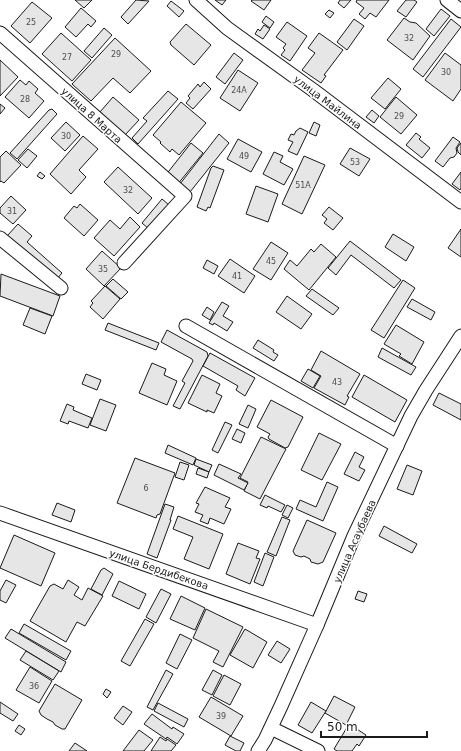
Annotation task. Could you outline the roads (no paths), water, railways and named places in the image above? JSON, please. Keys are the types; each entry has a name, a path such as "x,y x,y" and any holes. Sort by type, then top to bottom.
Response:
{"street":[{"name":"улица Майлина","path":"196,0 227,28 324,98 461,202"},
{"path":"447,0 461,12"},
{"name":"улица 8 Марта","path":"0,33 185,196 124,263"},
{"path":"0,238 61,288"},
{"path":"186,326 397,446"},
{"name":"улица Асаубаева","path":"258,751 271,728 317,625 354,536 411,416 461,336"},
{"name":"улица Бердибекова","path":"0,513 317,625"},
{"path":"271,728 318,751"}]}
